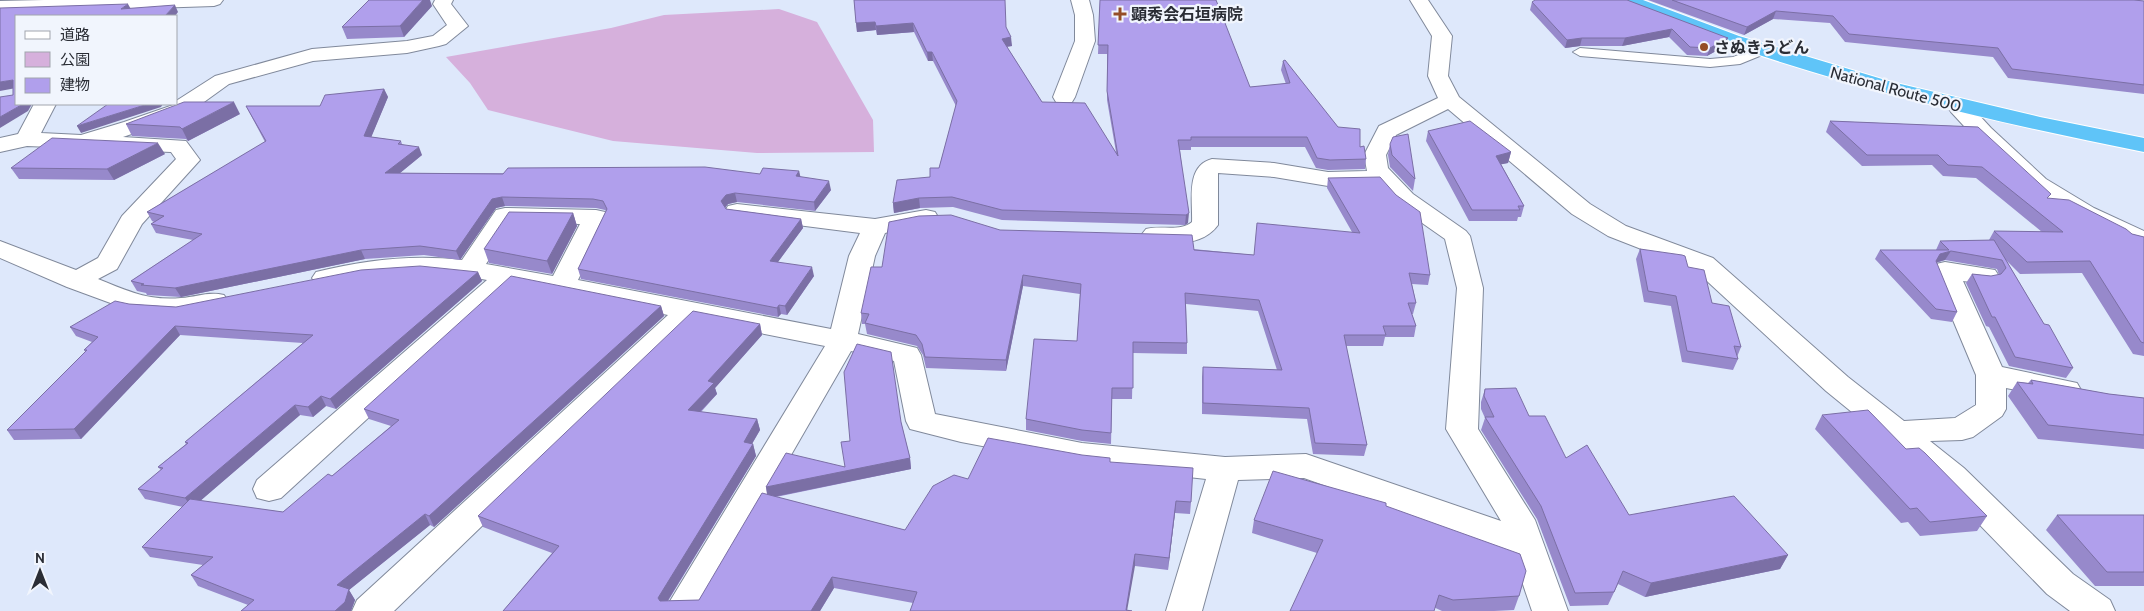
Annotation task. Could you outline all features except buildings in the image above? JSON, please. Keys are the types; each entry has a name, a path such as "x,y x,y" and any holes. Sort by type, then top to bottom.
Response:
{"highway":[{"name":"National Route 500","path":"1626,0 1762,50 1852,78 1959,107 2144,145"},
{"name":"National Route 500","path":"1666,0 1751,32 1855,64 1967,93 2144,128"}],"street":[{"path":"0,7 108,10 167,1 214,0"},
{"path":"80,142 132,127 178,110 222,80 270,65 312,55 407,48 439,40 458,26 442,4 444,0"},
{"path":"1064,96 1085,40 1084,16 1080,0"},
{"path":"1419,0 1442,36 1438,76 1450,100 1580,209 1617,231 1704,264 1838,384 1952,476 2060,584 2097,611"},
{"path":"1450,100 1386,131 1375,155 1377,169 1404,199 1458,236 1470,288 1462,429 1518,520 1550,611"},
{"path":"27,139 44,105"},
{"path":"1959,107 1983,133 2038,184 2085,213 2144,241"},
{"path":"0,145 27,139 178,146 188,160 131,221 108,263 76,280"},
{"path":"1125,234 1192,235 1205,225 1205,174 1212,166 1274,170 1328,179 1384,178"},
{"path":"737,211 875,227 920,217 953,216"},
{"path":"469,270 505,215 596,218 562,285"},
{"path":"682,611 843,340 862,256 875,227"},
{"path":"0,249 135,304 181,307 240,296"},
{"path":"298,284 365,269 424,265 508,275 843,340 907,355 921,421 961,431 1082,454 1225,469 1306,466 1526,543"},
{"path":"1898,432 1962,429 1991,409 1991,375 1945,270 1986,276"},
{"path":"269,489 508,275"},
{"path":"370,611 689,310"},
{"path":"1991,375 2090,394"},
{"path":"1184,611 1225,469"}],"lane":[{"path":"1580,52 1710,63 1735,61 1762,50"}],"green space":[{"path":"779,9 817,22 873,120 874,152 757,153 613,141 488,110 470,83 446,57 611,28 664,15"}],"place":[{"name":"顕秀会石垣病院","path":"1120,14"},
{"name":"さぬきうどん","path":"1704,47"}]}
